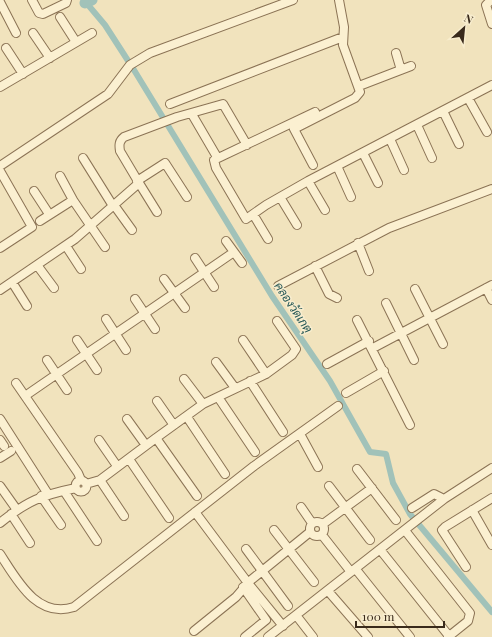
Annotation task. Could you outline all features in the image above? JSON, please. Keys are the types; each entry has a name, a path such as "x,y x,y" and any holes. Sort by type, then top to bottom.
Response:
{"street":[{"path":"32,0 39,13 43,14 66,2 67,0"},
{"path":"0,166 108,94 125,70 136,60 150,53 276,3 292,0"},
{"path":"313,165 294,128 355,98 360,92 343,46 343,20 339,0"},
{"path":"491,0 486,5 492,24"},
{"path":"0,2 16,33"},
{"path":"60,17 76,42"},
{"path":"33,33 50,58"},
{"path":"0,87 92,33"},
{"path":"170,104 343,37"},
{"path":"6,48 23,74"},
{"path":"396,53 401,70"},
{"path":"359,86 411,66"},
{"path":"315,112 247,145 218,157 213,163 246,219 280,197 492,85"},
{"path":"468,98 487,132"},
{"path":"158,212 120,151 119,146 121,140 159,123 223,104 247,145"},
{"path":"443,111 458,144"},
{"path":"193,116 218,157"},
{"path":"417,125 432,158"},
{"path":"390,139 404,170"},
{"path":"363,153 378,183"},
{"path":"84,158 113,205 132,230"},
{"path":"0,290 66,246 138,182 166,164 186,197"},
{"path":"337,166 351,196"},
{"path":"0,171 32,227 0,248"},
{"path":"60,176 73,200 105,247"},
{"path":"308,182 325,210"},
{"path":"278,286 389,228 492,189"},
{"path":"34,191 49,214"},
{"path":"280,197 297,225"},
{"path":"40,221 73,200"},
{"path":"254,214 268,239"},
{"path":"226,241 242,263"},
{"path":"358,243 369,271"},
{"path":"66,246 81,269"},
{"path":"25,396 234,252"},
{"path":"195,258 214,287"},
{"path":"37,265 54,288"},
{"path":"314,266 329,294 337,298"},
{"path":"164,279 186,308"},
{"path":"12,282 27,306"},
{"path":"327,364 401,332 489,287 492,300"},
{"path":"415,289 443,344"},
{"path":"135,299 156,329"},
{"path":"386,303 414,360"},
{"path":"106,319 126,350"},
{"path":"357,320 371,345 410,425"},
{"path":"83,482 100,480 117,466 129,459 145,444 156,438 173,424 187,417 203,404 266,374 292,355 296,349 277,321"},
{"path":"77,340 97,370"},
{"path":"243,340 266,374"},
{"path":"47,360 68,390"},
{"path":"216,362 235,388"},
{"path":"346,392 384,371"},
{"path":"184,379 203,404"},
{"path":"250,381 284,432"},
{"path":"0,523 14,512 45,495 76,488 83,491 83,482 78,473 16,383"},
{"path":"218,397 254,452"},
{"path":"157,401 173,424"},
{"path":"0,554 20,584 35,599 54,610 66,610 74,607 254,466 338,406"},
{"path":"187,417 225,474"},
{"path":"127,418 145,444"},
{"path":"0,419 61,525"},
{"path":"300,434 318,467"},
{"path":"156,438 197,496"},
{"path":"99,440 117,466"},
{"path":"0,458 5,446"},
{"path":"129,459 169,518"},
{"path":"268,637 330,589 355,572 444,498 492,468"},
{"path":"357,469 396,520"},
{"path":"100,480 124,516"},
{"path":"0,486 30,544"},
{"path":"329,486 370,540"},
{"path":"323,524 372,488"},
{"path":"64,490 97,541"},
{"path":"412,508 434,494 444,498"},
{"path":"466,567 442,530 492,498"},
{"path":"301,507 312,523"},
{"path":"472,510 492,545"},
{"path":"196,512 248,583 283,626"},
{"path":"312,523 318,521 323,524"},
{"path":"194,631 236,597 248,583 262,571 310,532 312,523"},
{"path":"322,535 324,527 323,524"},
{"path":"274,530 314,582"},
{"path":"382,552 448,636 468,621 470,613 407,530"},
{"path":"310,532 313,535 322,535 410,637"},
{"path":"246,549 288,606"},
{"path":"246,637 266,620 248,583"},
{"path":"330,589 340,598 339,602 368,637"},
{"path":"299,619 313,637"}],"waterway":[{"name":"คลองวัดเกตุ","path":"84,0 105,25 134,70 272,296 330,381 370,452 386,454 393,483 410,514 492,612"},
{"name":"คลองวัดเกตุ","path":"85,3 92,0"}]}
